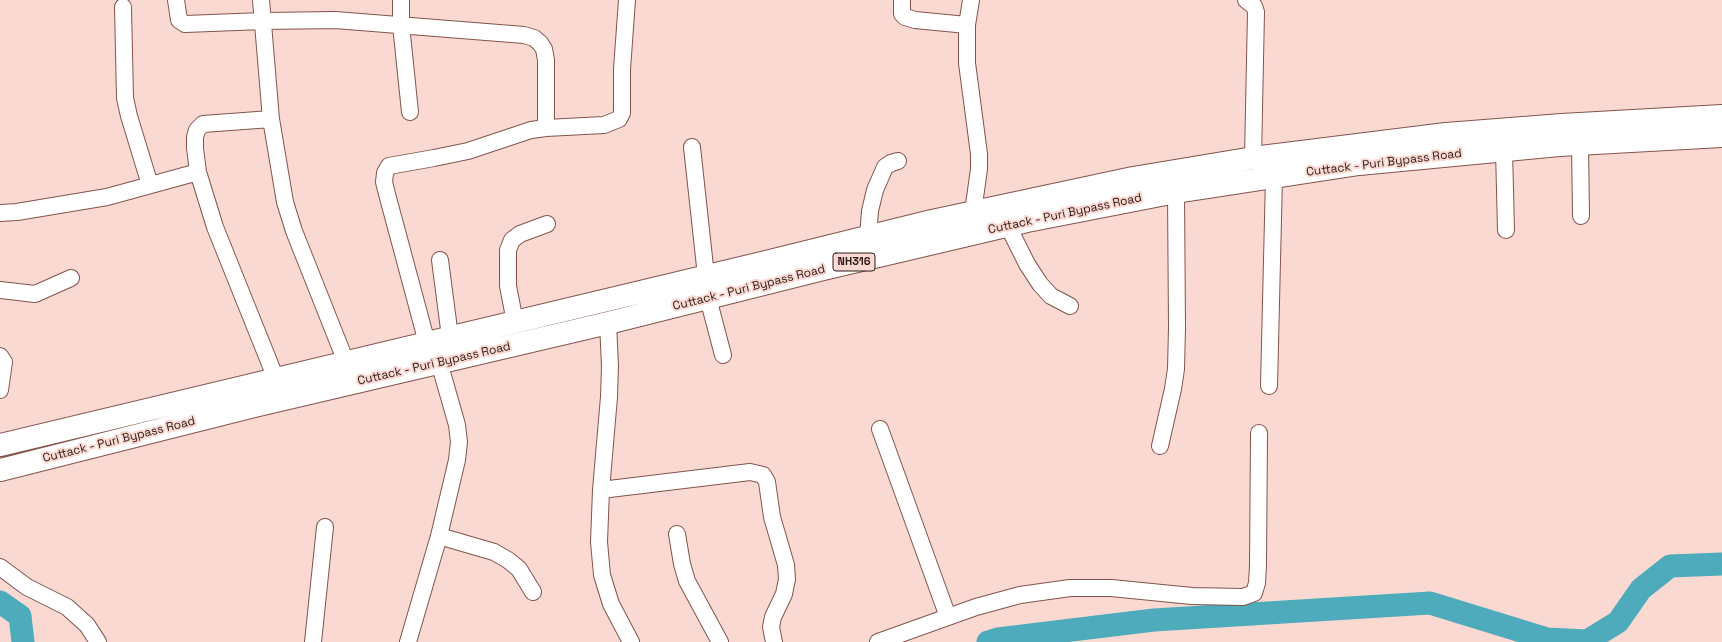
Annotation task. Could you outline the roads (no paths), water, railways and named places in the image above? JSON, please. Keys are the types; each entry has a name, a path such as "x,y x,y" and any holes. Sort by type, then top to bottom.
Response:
{"highway":[{"name":"Cuttack - Puri Bypass Road","path":"0,445 973,212 1126,180 1253,158 1446,134 1608,122 1722,116"},
{"name":"Cuttack - Puri Bypass Road","path":"0,470 261,404 608,323 1008,226 1176,192 1359,164 1580,144 1722,136"}],"street":[{"path":"176,0 179,20 185,24 335,20 534,38 540,42 544,49 546,60 546,128"},
{"path":"261,0 271,119 285,202 294,231 346,362"},
{"path":"401,0 401,25 410,112"},
{"path":"427,343 387,194 384,182 384,173 389,166 468,151 510,136 546,128 604,125 619,120 622,113 622,69 627,0"},
{"path":"902,0 902,14 905,17 915,20 967,25"},
{"path":"971,0 967,25 967,63 979,154 979,169 973,212"},
{"path":"1246,0 1254,6 1256,12 1253,158"},
{"path":"123,7 125,98 128,116 150,185"},
{"path":"271,119 204,124 197,130 195,136 195,148 198,172 215,227 276,379"},
{"path":"1580,144 1581,216"},
{"path":"692,147 706,276"},
{"path":"1504,150 1506,230"},
{"path":"868,237 870,211 875,190 886,167 891,163 898,161"},
{"path":"0,213 18,212 106,197 198,172"},
{"path":"1269,386 1274,177"},
{"path":"1160,446 1176,369 1176,192"},
{"path":"515,322 508,286 508,250 512,240 520,234 547,224"},
{"path":"1008,226 1027,264 1040,284 1050,296 1070,306"},
{"path":"440,260 450,337"},
{"path":"0,290 35,294 71,278"},
{"path":"708,298 723,355"},
{"path":"608,323 610,366 601,490 599,542 602,575 611,604 631,642"},
{"path":"0,356 4,362 0,390"},
{"path":"408,642 439,536 457,460 459,442 457,425 439,362"},
{"path":"880,429 948,617"},
{"path":"878,642 976,607 1020,595 1070,588 1110,588 1192,596 1243,597 1254,593 1257,583 1258,565 1259,433"},
{"path":"601,490 750,472 763,475 767,482 772,516 786,565 787,579 784,594 772,617 774,642"},
{"path":"312,642 325,526"},
{"path":"677,534 682,564 687,581 720,642"},
{"path":"439,536 494,552 508,560 519,569 532,592"},
{"path":"0,567 27,587 68,607 87,625 98,642"}],"waterway":[{"path":"988,642 998,639 1154,620 1430,603 1547,639 1587,641 1618,622 1641,589 1670,566 1722,564"},
{"path":"0,602 20,616 23,642"}]}
